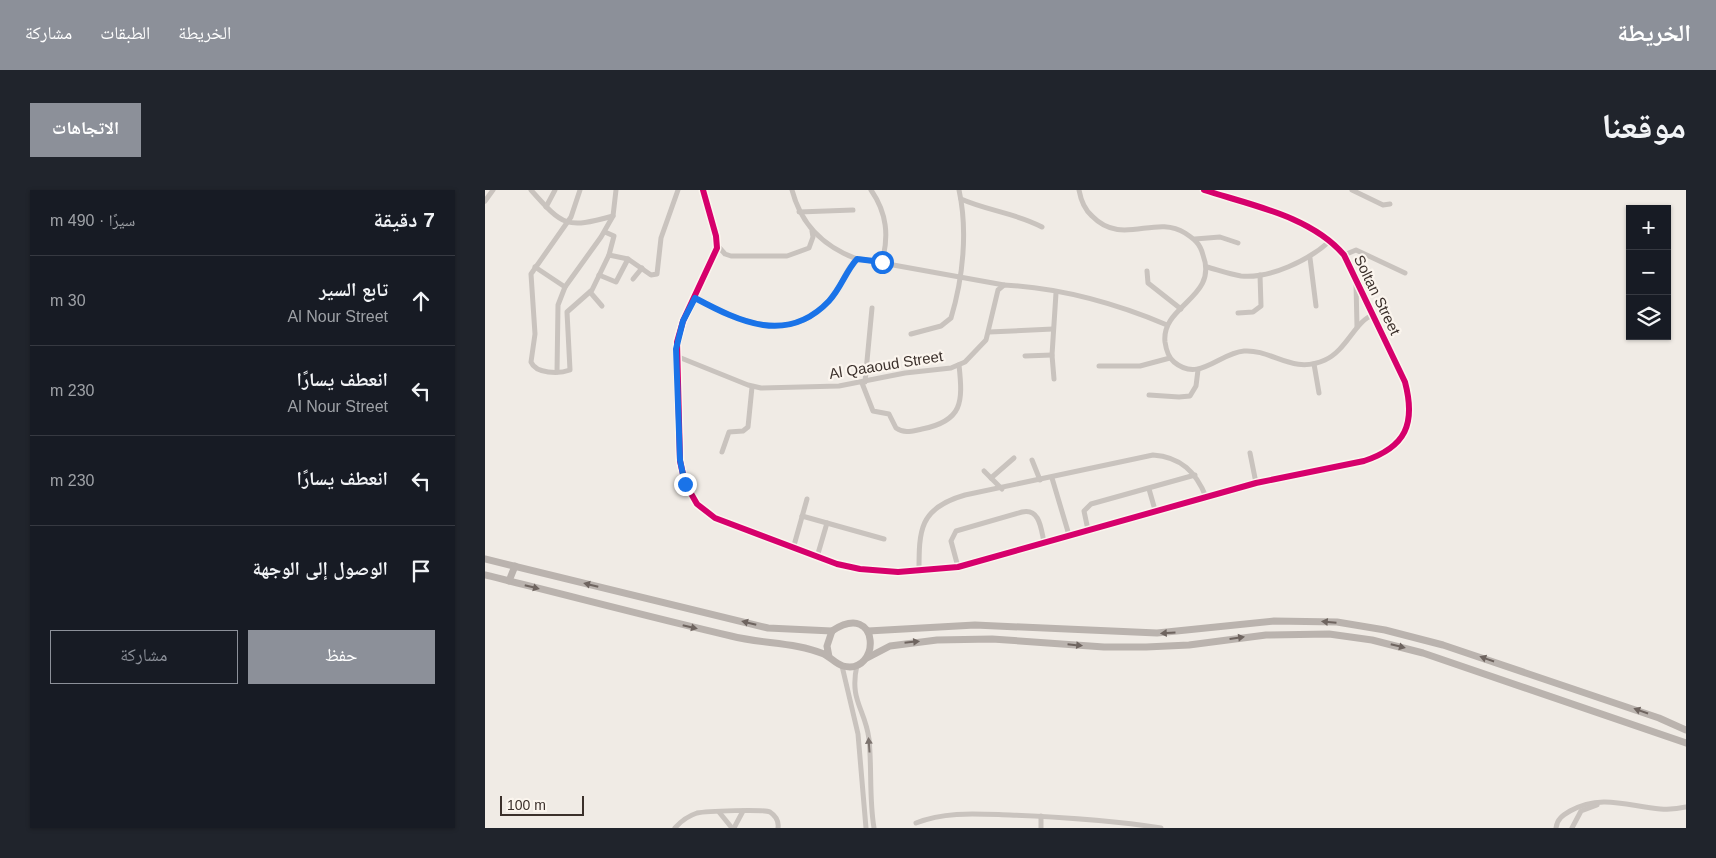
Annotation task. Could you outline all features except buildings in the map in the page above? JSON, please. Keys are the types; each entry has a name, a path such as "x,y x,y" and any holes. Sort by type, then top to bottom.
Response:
{"street":[{"path":"485,201 493,190"},
{"path":"531,190 554,215 569,222 582,225 613,216"},
{"path":"546,207 555,190"},
{"path":"580,190 569,222 535,267 531,279 535,334 531,362 537,369 557,372 570,369 568,310 590,292 609,255 614,236 605,232"},
{"path":"557,372 556,313 565,287 605,232 613,216 616,190"},
{"path":"609,255 628,259 651,275 657,274 661,238 678,190"},
{"path":"703,190 717,245 720,251 731,256 787,256 809,248 813,237 812,231"},
{"path":"792,190 799,212 812,231 833,248 857,259 1114,304 1167,325"},
{"path":"871,190 884,214 887,230 882,262"},
{"path":"911,334 947,323 953,309 965,225 959,190"},
{"path":"1079,190 1085,208 1096,221 1105,226 1127,231 1171,226 1195,239 1202,250 1207,268 1201,286 1167,325 1165,338 1170,358 1180,366 1198,370 1242,352 1254,352 1290,364 1313,364 1325,360 1336,353 1364,319 1373,315"},
{"name":"Soltan Street","path":"1203,190 1283,217 1317,232 1344,255 1405,382 1409,396 1409,418 1402,438 1381,455 1256,483"},
{"path":"1351,190 1383,205 1390,204"},
{"path":"961,199 982,207 1024,218 1042,227"},
{"path":"799,212 853,210"},
{"path":"1195,239 1220,236 1238,243"},
{"path":"1207,268 1240,276 1260,275 1309,258 1329,241"},
{"path":"717,245 680,328 676,356 680,460 688,491 702,509 715,518 793,549 860,569 919,572 957,567 1256,483 1250,453"},
{"path":"1344,255 1356,250 1405,273"},
{"path":"1309,258 1316,306"},
{"path":"599,275 616,282 628,259"},
{"path":"695,298 744,322 767,326 790,324 812,315 830,300 857,259"},
{"path":"535,267 565,287"},
{"path":"633,279 642,268"},
{"path":"1147,272 1148,283 1181,309"},
{"path":"1237,313 1253,312 1261,306 1260,275"},
{"path":"1355,275 1359,301 1357,328"},
{"name":"Al Qaaoud Street","path":"676,356 752,387 816,388 864,382 959,365 986,340 998,290 1004,285"},
{"path":"590,292 602,306"},
{"path":"1054,379 1052,355 1056,293"},
{"path":"872,308 864,382 873,411 889,414 896,428 906,432 939,426 952,418 959,405 961,396 959,365"},
{"path":"989,332 1053,329"},
{"path":"1025,356 1052,355"},
{"path":"1099,366 1140,366 1170,358"},
{"path":"1313,364 1319,393"},
{"path":"1149,395 1190,396 1196,386 1198,370"},
{"path":"721,452 729,432 743,431 747,428 752,387"},
{"path":"919,572 919,535 923,523 931,513 956,498 1153,455 1177,460 1195,475 1207,497"},
{"path":"991,478 1014,458"},
{"path":"1033,460 1040,480"},
{"path":"984,472 1002,489"},
{"path":"1088,530 1084,514 1088,506 1195,475"},
{"path":"1052,478 1069,535"},
{"path":"1149,489 1155,510"},
{"path":"793,549 807,499"},
{"path":"957,567 951,541 956,531 1022,512 1030,511 1036,516 1044,542"},
{"path":"802,516 884,539"},
{"path":"817,557 827,523"},
{"path":"485,559 768,628 832,631 852,623 860,625 868,631 975,625 1148,633 1274,621 1330,622 1376,628 1429,641 1587,693 1667,721 1686,730"},
{"path":"509,581 515,566"},
{"path":"485,575 743,639 809,648 829,657 842,666 857,665 890,646 937,640 992,639 1146,647 1189,645 1266,635 1329,634 1372,640 1423,653 1662,733 1686,743"},
{"path":"765,642 768,628"},
{"path":"829,657 827,646 832,631"},
{"path":"867,658 871,644 868,631"},
{"path":"857,665 854,679 854,694 865,722 869,739 870,805 874,828"},
{"path":"842,666 858,734 866,828"},
{"path":"1581,706 1587,693"},
{"path":"1662,733 1667,721"},
{"path":"862,776 870,777"},
{"path":"1556,828 1561,817 1579,806 1601,801 1621,801 1664,810 1686,809"},
{"path":"1572,828 1574,821 1581,811 1585,808 1601,804 1613,804 1664,813 1686,809"},
{"path":"718,811 733,828 743,811"},
{"path":"675,828 693,815 718,811 769,812 778,820 778,828"},
{"path":"916,823 937,816 953,814 1096,819 1161,828"},
{"path":"1041,816 1041,828"},
{"path":"1561,817 1574,821"}],"cycle path":[{"path":"703,190 716,236 717,248 683,321 677,342 680,461 685,483 697,504 715,518 837,564 860,569 898,572 958,567 1256,483 1364,461 1390,449 1398,441 1408,422 1409,410 1405,382 1344,255 1315,230 1297,221 1260,207 1204,190"}],"route":[{"path":"685,484 680,460 676,349 683,321 695,298 744,322 767,326 790,324 812,315 830,300 857,259 865,258 882,262"}]}
